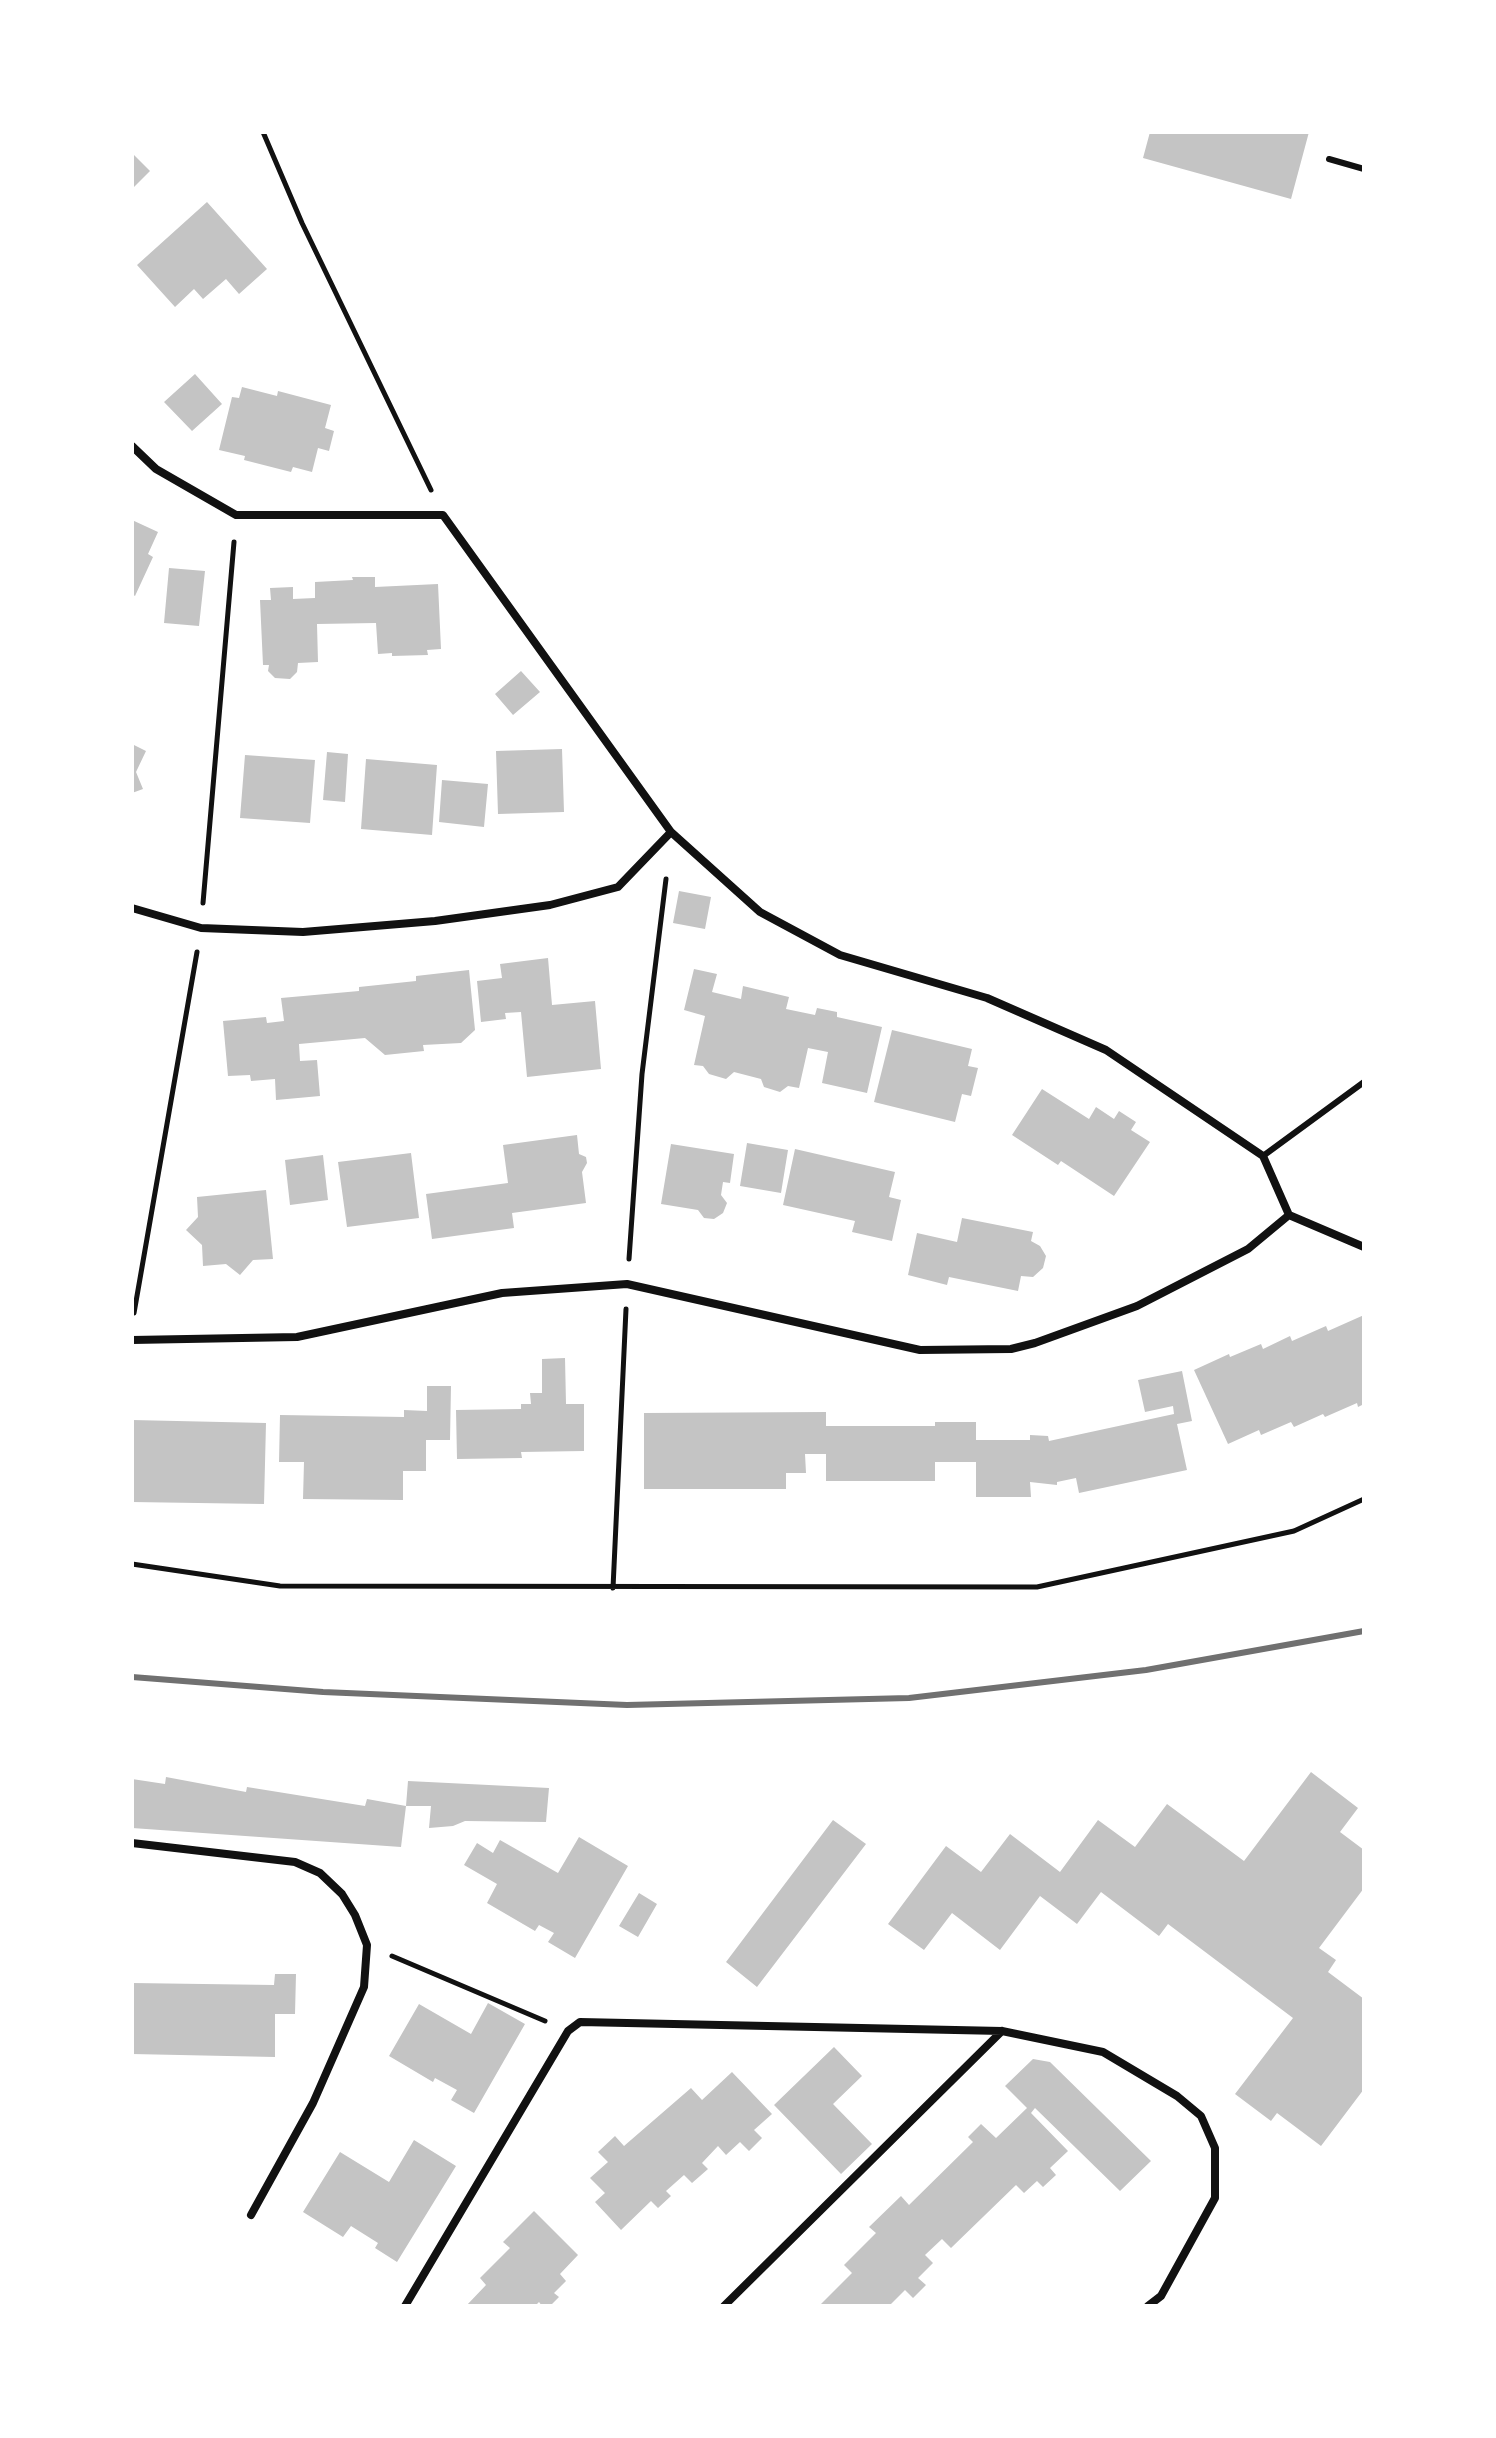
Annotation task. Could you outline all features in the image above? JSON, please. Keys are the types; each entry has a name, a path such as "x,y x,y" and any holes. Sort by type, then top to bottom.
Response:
{"street":[{"path":"132,446 156,469 236,515 443,515 671,832 760,912 840,955 987,998 1106,1050 1263,1156 1289,1215 1364,1247"},
{"path":"132,908 201,928 303,932 435,921 550,905 618,887 671,832"},
{"path":"132,1340 297,1337 502,1293 627,1284 920,1350 1011,1349 1137,1306 1248,1249 1289,1215"},
{"path":"132,1843 295,1862 320,1873 342,1894 355,1915 367,1945 364,1987 313,2103 251,2215"},
{"path":"405,2306 568,2031 580,2022 1002,2031 1103,2052 1177,2096 1201,2116 1215,2148 1215,2198 1161,2296 1148,2306"},
{"path":"724,2306 1002,2031"}],"lane":[{"path":"1329,159 1364,169"},
{"path":"1263,1156 1364,1082"}],"path":[{"path":"263,132 302,223 443,515"},
{"path":"613,1588 627,1284 642,1074 671,832"},
{"path":"132,1564 280,1586 1037,1587 1294,1531 1364,1499"},
{"path":"367,1945 568,2031"}],"building":[{"path":"1150,132 1309,132 1291,199 1143,158"},
{"path":"132,153 150,171 132,189"},
{"path":"207,202 267,269 239,294 226,279 203,299 194,289 175,307 137,265"},
{"path":"195,374 222,404 192,431 164,402"},
{"path":"242,387 277,396 278,391 331,405 325,428 334,431 329,451 318,448 312,472 293,467 291,472 219,450 232,397 239,398"},
{"path":"132,520 158,532 148,554 153,557 135,596 132,594"},
{"path":"169,568 205,571 199,626 164,623"},
{"path":"352,577 375,577 375,587 438,584 441,649 427,650 428,655 378,654 376,623 317,624 318,662 298,663 297,672 290,679 275,678 268,671 269,665 263,665 260,600 271,600 270,588 293,587 293,599 315,598 315,582 353,580"},
{"path":"521,671 540,692 513,715 495,694"},
{"path":"132,744 146,751 136,772 143,789 132,793"},
{"path":"562,749 564,812 498,814 496,751"},
{"path":"327,752 348,754 345,802 323,800"},
{"path":"245,755 315,760 310,823 240,818"},
{"path":"366,759 437,765 432,835 361,829"},
{"path":"442,780 488,784 484,827 439,822"},
{"path":"679,891 711,897 705,929 673,923"},
{"path":"548,958 552,1005 595,1001 601,1069 527,1077 521,1012 505,1013 506,1019 481,1022 477,981 502,978 500,964"},
{"path":"694,969 717,974 712,992 741,999 743,986 789,997 786,1009 815,1015 817,1008 837,1012 837,1017 882,1027 867,1093 822,1083 828,1052 808,1048 799,1088 788,1086 780,1092 764,1087 761,1079 734,1072 726,1079 709,1074 703,1066 694,1065 705,1016 684,1010"},
{"path":"469,970 475,1030 461,1043 423,1045 424,1051 385,1055 365,1038 299,1044 300,1061 317,1060 320,1096 276,1100 275,1079 251,1081 250,1075 228,1076 223,1021 266,1017 267,1023 284,1021 281,998 359,991 359,987 416,981 416,976"},
{"path":"892,1030 972,1049 968,1066 978,1068 971,1096 962,1094 955,1122 874,1102"},
{"path":"1042,1089 1089,1119 1096,1107 1114,1119 1119,1111 1136,1122 1131,1130 1150,1142 1114,1196 1061,1161 1058,1165 1012,1135"},
{"path":"577,1135 579,1154 586,1157 587,1163 582,1172 586,1203 512,1213 514,1228 432,1239 426,1194 508,1183 503,1145"},
{"path":"747,1143 788,1150 781,1193 740,1186"},
{"path":"671,1144 734,1154 730,1183 723,1182 721,1195 727,1203 723,1213 714,1219 704,1218 698,1210 661,1204"},
{"path":"795,1149 895,1172 889,1197 901,1200 892,1241 852,1232 855,1221 783,1205"},
{"path":"411,1153 419,1218 347,1227 338,1162"},
{"path":"323,1155 328,1200 290,1205 285,1160"},
{"path":"266,1190 273,1259 253,1260 240,1275 226,1264 203,1266 202,1245 186,1230 198,1217 197,1197"},
{"path":"962,1218 1033,1232 1031,1241 1040,1246 1046,1256 1043,1268 1033,1277 1021,1276 1018,1291 949,1277 947,1285 908,1275 917,1233 957,1242"},
{"path":"1364,1315 1364,1404 1358,1407 1357,1403 1325,1417 1323,1414 1294,1427 1291,1422 1261,1435 1259,1430 1228,1444 1194,1370 1229,1354 1230,1357 1261,1344 1263,1349 1290,1336 1292,1341 1326,1326 1328,1331"},
{"path":"565,1358 566,1404 584,1404 584,1451 521,1452 522,1458 457,1459 456,1410 521,1409 521,1404 531,1404 530,1393 542,1393 542,1359"},
{"path":"1182,1371 1192,1421 1177,1424 1187,1470 1079,1493 1076,1478 1057,1482 1057,1485 1030,1482 1031,1497 976,1497 976,1462 935,1462 935,1481 826,1481 826,1454 805,1454 806,1473 786,1473 786,1489 644,1489 644,1413 826,1412 826,1426 935,1426 935,1422 976,1422 976,1440 1030,1440 1030,1435 1048,1436 1049,1441 1174,1414 1173,1406 1145,1412 1138,1380"},
{"path":"427,1386 451,1386 450,1440 426,1440 426,1471 403,1471 403,1500 303,1499 304,1462 279,1462 280,1415 404,1417 404,1410 427,1411"},
{"path":"132,1420 266,1423 264,1504 132,1502"},
{"path":"1311,1772 1358,1808 1340,1832 1364,1850 1364,1888 1319,1948 1336,1960 1328,1972 1364,1999 1364,2089 1321,2146 1277,2113 1271,2121 1235,2094 1293,2018 1168,1924 1159,1936 1101,1892 1077,1924 1040,1896 1000,1950 952,1913 924,1950 888,1924 946,1846 981,1872 1010,1834 1060,1872 1098,1820 1135,1847 1167,1804 1244,1861"},
{"path":"166,1777 246,1792 247,1787 365,1806 367,1799 406,1806 401,1847 132,1828 132,1779 165,1784"},
{"path":"408,1781 549,1788 546,1822 465,1821 453,1826 429,1828 431,1806 406,1806"},
{"path":"833,1820 866,1844 757,1987 726,1962"},
{"path":"579,1837 628,1866 575,1958 548,1942 554,1933 539,1925 535,1931 487,1903 497,1884 464,1865 477,1843 493,1853 500,1840 558,1873"},
{"path":"639,1893 657,1904 638,1937 619,1926"},
{"path":"275,1974 296,1974 295,2014 275,2014 275,2057 132,2054 132,1983 274,1985"},
{"path":"488,2003 525,2024 474,2113 451,2100 457,2090 435,2078 433,2082 389,2056 419,2004 471,2034"},
{"path":"834,2047 862,2076 833,2104 872,2144 841,2174 774,2105"},
{"path":"1033,2059 1050,2062 1151,2161 1120,2191 1035,2108 1031,2113 1068,2151 1050,2168 1056,2175 1043,2187 1037,2181 1024,2193 1016,2185 951,2248 942,2239 925,2255 933,2263 918,2278 926,2285 913,2298 905,2290 889,2306 823,2306 821,2304 852,2273 844,2265 876,2233 869,2227 901,2196 909,2205 973,2142 968,2137 981,2124 996,2138 1027,2108 1005,2086"},
{"path":"732,2072 772,2114 754,2130 762,2138 749,2151 740,2142 726,2155 718,2146 702,2163 708,2169 692,2183 684,2175 666,2191 671,2196 658,2208 651,2201 621,2230 595,2202 605,2193 590,2178 608,2162 598,2152 615,2136 624,2146 691,2088 702,2100"},
{"path":"414,2140 456,2166 397,2262 375,2248 378,2243 351,2226 343,2237 303,2212 340,2152 389,2182"},
{"path":"534,2211 578,2255 560,2274 566,2281 554,2293 559,2297 550,2306 542,2306 539,2302 535,2306 466,2306 486,2285 480,2278 510,2248 503,2242"}],"railway":[{"path":"132,1677 323,1692 627,1705 909,1698 1146,1670 1364,1631"}]}
